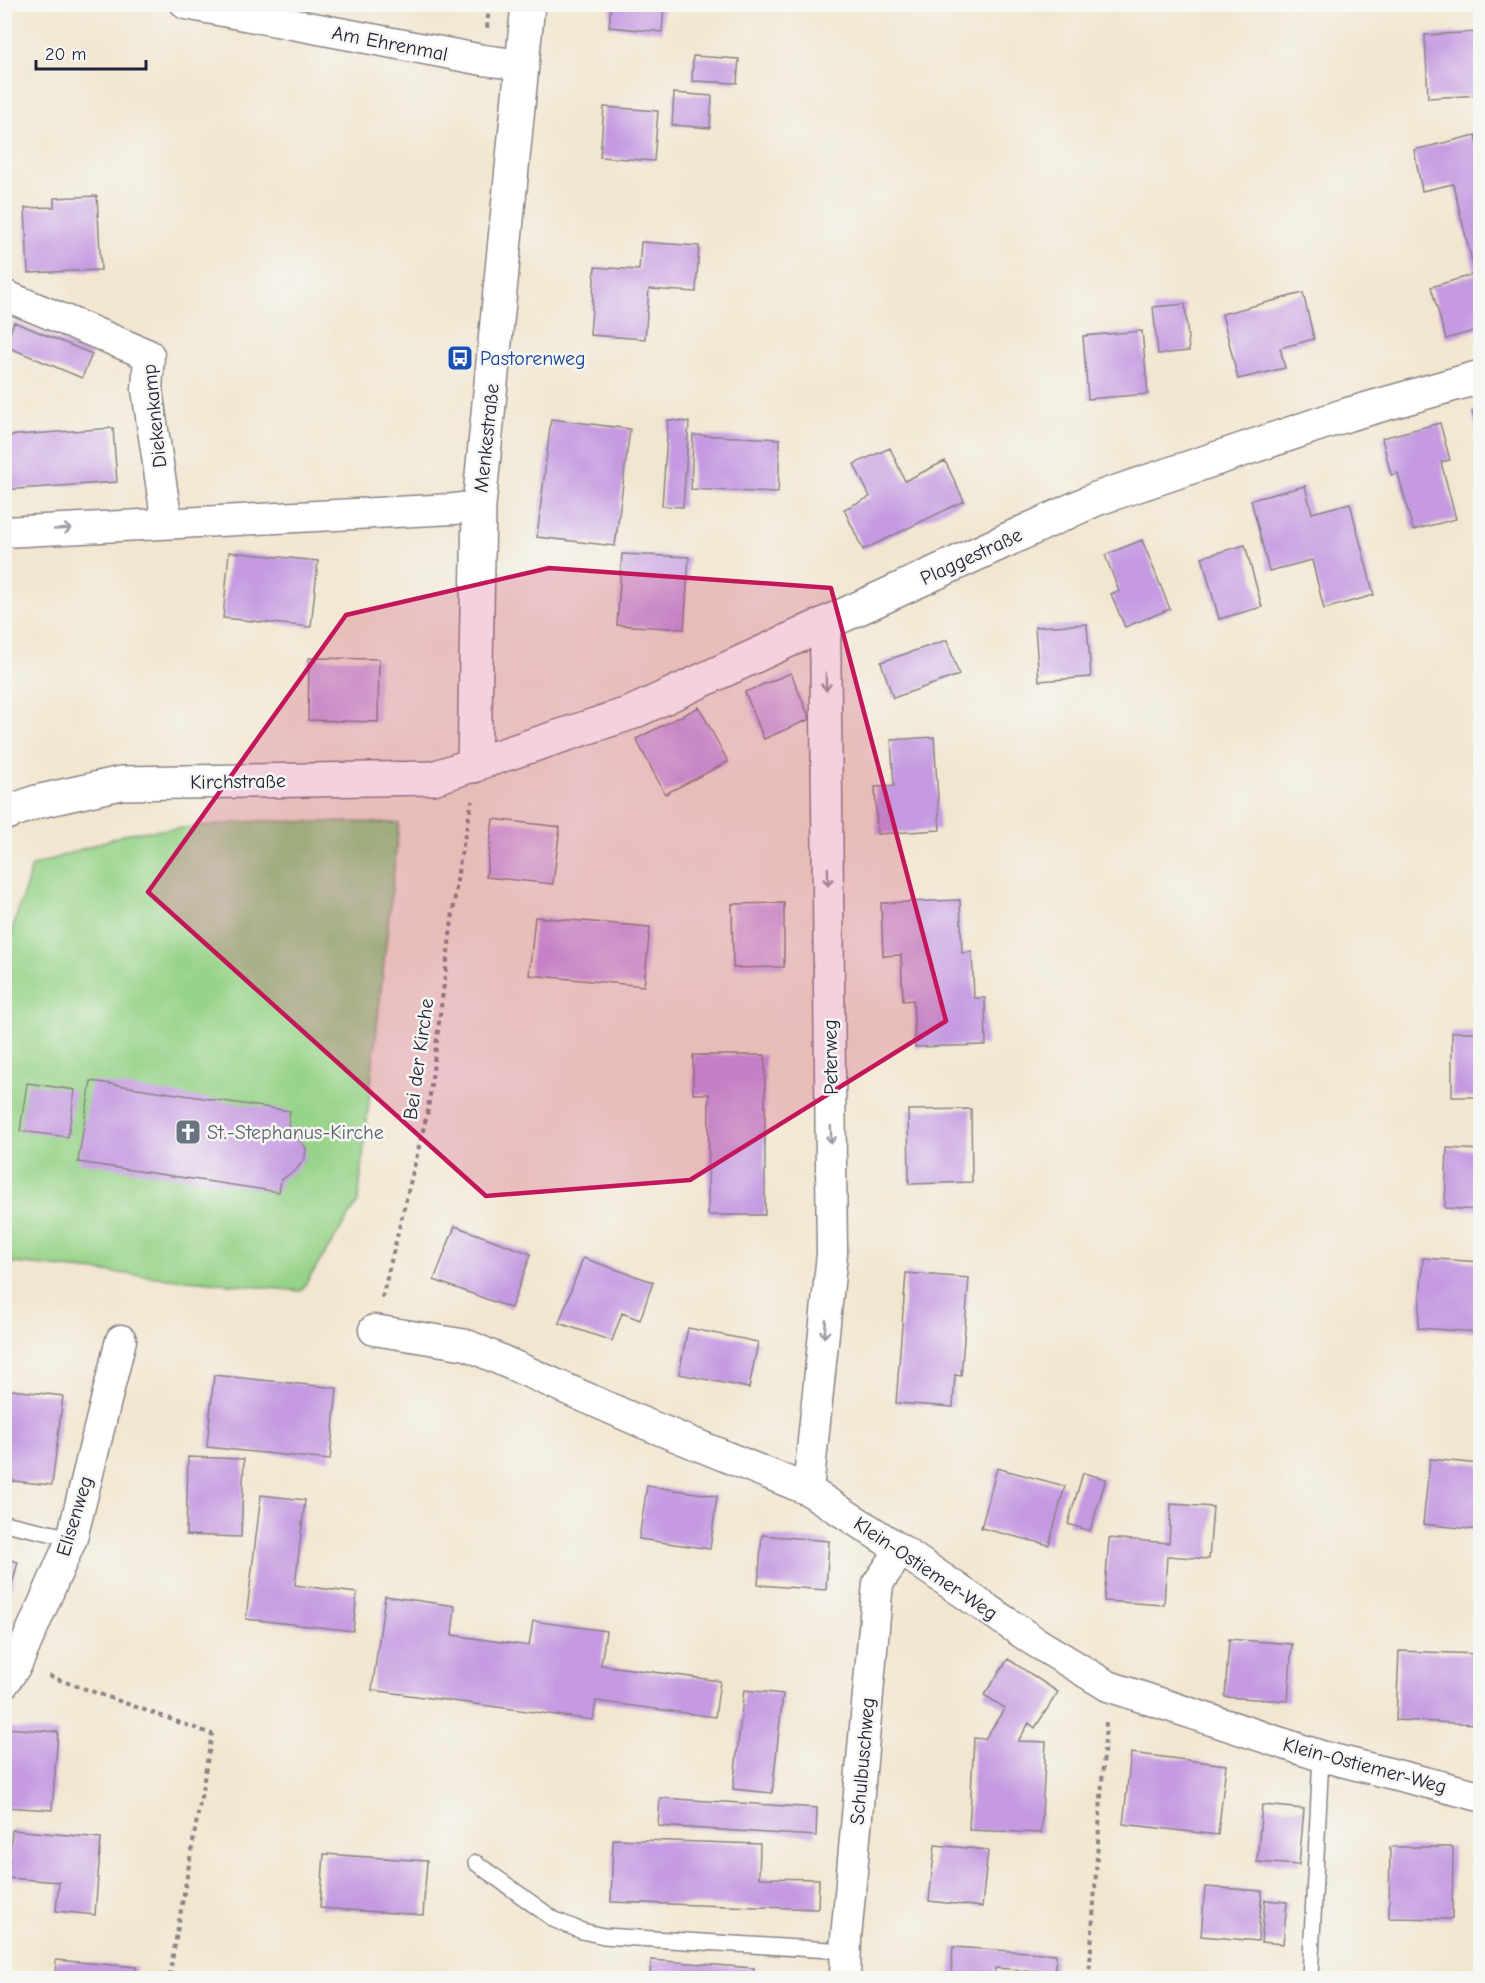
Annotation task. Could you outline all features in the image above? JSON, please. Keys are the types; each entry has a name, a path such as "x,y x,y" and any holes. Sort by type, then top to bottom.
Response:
{"street":[{"name":"Am Ehrenmal","path":"186,4 483,60 523,65"},
{"name":"Menkestraße","path":"474,766 480,506 528,4"},
{"name":"Diekenkamp","path":"4,295 150,355 147,390 167,523"},
{"name":"Plaggestraße","path":"474,766 631,713 1096,499 1346,415 1480,377"},
{"path":"4,532 480,506"},
{"name":"Peterweg","path":"808,1490 832,1254 825,623"},
{"name":"Kirchstraße","path":"4,814 36,802 121,783 433,778 474,766"},
{"name":"Klein-Ostiemer-Weg","path":"374,1330 467,1345 641,1422 808,1490 1034,1641 1108,1686 1321,1756 1480,1796"},
{"name":"Elisenweg","path":"10,1674 72,1538 121,1341"},
{"name":"Schulbuschweg","path":"845,1965 878,1583 900,1550"}],"lane":[{"path":"4,1523 72,1538"},
{"path":"1310,1978 1321,1756"},
{"path":"476,1863 555,1920 582,1931 604,1936 845,1965"}],"path":[{"name":"Bei der Kirche","path":"374,1330 428,1110 459,865 472,800"},
{"path":"10,1674 212,1734 169,1978"},
{"path":"1089,1978 1108,1686"}],"highlighted area":[{"path":"549,568 831,588 946,1021 690,1180 486,1196 148,892 346,615"}],"green space":[{"path":"260,821 399,823 358,1202 301,1291 5,1262 5,953 32,866 129,833"}],"building":[{"path":"611,4 664,4 662,32 609,27"},
{"path":"1478,32 1480,95 1428,98 1425,35"},
{"path":"693,56 739,59 737,83 692,81"},
{"path":"674,93 712,96 710,128 672,125"},
{"path":"604,107 658,111 654,161 600,157"},
{"path":"1476,135 1480,155 1480,329 1446,339 1431,287 1475,274 1453,184 1422,191 1414,150"},
{"path":"97,196 101,270 28,273 25,208 54,207 54,198"},
{"path":"641,242 699,246 696,292 649,289 645,339 590,335 595,267 639,270"},
{"path":"1303,293 1314,339 1280,348 1285,368 1238,379 1222,314"},
{"path":"1185,304 1189,351 1158,354 1153,307"},
{"path":"14,322 92,354 82,378 5,346"},
{"path":"1142,331 1148,394 1088,399 1083,336"},
{"path":"1480,409 1480,443 1472,411"},
{"path":"551,419 630,429 615,546 537,537"},
{"path":"668,420 689,422 683,507 662,506"},
{"path":"1440,423 1450,460 1441,462 1456,519 1413,530 1398,473 1391,475 1382,438"},
{"path":"113,428 117,482 4,490 4,436"},
{"path":"693,435 780,439 778,493 691,489"},
{"path":"890,448 905,481 945,461 964,501 863,550 844,509 870,497 854,464"},
{"path":"1305,486 1312,513 1350,503 1374,595 1324,609 1312,560 1269,571 1251,500"},
{"path":"1142,540 1170,609 1125,627 1111,594 1119,591 1105,555"},
{"path":"1245,545 1262,607 1219,619 1202,557"},
{"path":"229,552 318,561 311,627 223,618"},
{"path":"622,554 689,557 684,629 617,625"},
{"path":"1087,624 1091,677 1039,681 1035,627"},
{"path":"947,640 959,675 893,698 881,662"},
{"path":"309,658 379,659 378,722 308,720"},
{"path":"791,673 810,719 764,739 745,692"},
{"path":"699,707 728,762 665,794 636,739"},
{"path":"934,737 940,830 877,834 875,787 894,786 891,740"},
{"path":"493,819 560,827 553,884 486,877"},
{"path":"960,900 962,953 972,952 974,998 985,998 986,1045 915,1047 913,1000 903,1001 901,955 883,956 881,903"},
{"path":"784,903 784,967 733,968 732,904"},
{"path":"535,917 650,927 644,986 529,975"},
{"path":"1452,1032 1480,1032 1480,1097 1452,1097"},
{"path":"693,1055 765,1055 765,1215 708,1215 709,1094 693,1094"},
{"name":"St.-Stephanus-Kirche","path":"91,1081 290,1111 288,1126 306,1148 305,1158 296,1170 281,1180 279,1192 78,1162"},
{"path":"27,1083 75,1090 68,1137 20,1131"},
{"path":"971,1109 972,1182 909,1184 908,1110"},
{"path":"1447,1148 1480,1150 1480,1210 1445,1208"},
{"path":"455,1226 531,1254 511,1308 434,1280"},
{"path":"583,1258 653,1282 640,1320 622,1313 612,1341 559,1323"},
{"path":"1423,1258 1480,1262 1480,1332 1418,1328"},
{"path":"906,1273 969,1278 961,1376 955,1375 953,1407 896,1403"},
{"path":"688,1328 758,1342 749,1388 679,1374"},
{"path":"214,1375 337,1388 330,1460 207,1447"},
{"path":"4,1389 63,1396 52,1485 4,1480"},
{"path":"188,1457 244,1459 241,1537 186,1535"},
{"path":"1430,1459 1480,1464 1480,1530 1423,1524"},
{"path":"997,1468 1065,1486 1049,1545 981,1528"},
{"path":"1083,1473 1106,1479 1090,1531 1068,1524"},
{"path":"647,1486 717,1496 710,1549 639,1539"},
{"path":"261,1495 305,1500 295,1585 357,1593 353,1631 246,1619"},
{"path":"1171,1504 1213,1507 1209,1559 1167,1556 1164,1605 1104,1601 1109,1538 1169,1543"},
{"path":"762,1535 829,1541 826,1590 758,1585"},
{"path":"4,1558 18,1562 5,1611 4,1611"},
{"path":"385,1596 455,1606 452,1635 529,1646 533,1621 606,1631 601,1665 720,1681 715,1717 596,1701 593,1720 372,1690"},
{"path":"1229,1639 1292,1644 1288,1701 1225,1697"},
{"path":"1399,1651 1479,1654 1476,1724 1396,1720"},
{"path":"1008,1659 1058,1692 1035,1728 1029,1723 1018,1741 1046,1742 1041,1833 969,1830 974,1738 985,1739 1005,1708 984,1695"},
{"path":"744,1690 783,1694 772,1793 733,1789"},
{"path":"5,1728 58,1732 52,1810 5,1807"},
{"path":"1131,1753 1226,1765 1218,1835 1123,1824"},
{"path":"660,1798 817,1808 816,1836 658,1826"},
{"path":"1262,1805 1304,1809 1299,1865 1257,1862"},
{"path":"12,1830 101,1838 95,1915 56,1911 59,1882 8,1878"},
{"path":"613,1839 760,1844 759,1878 819,1879 818,1909 611,1902"},
{"path":"935,1845 988,1850 982,1907 929,1901"},
{"path":"1390,1847 1453,1847 1452,1919 1389,1918"},
{"path":"324,1854 427,1861 423,1915 320,1908"},
{"path":"1205,1887 1262,1891 1258,1941 1201,1936"},
{"path":"1265,1900 1287,1902 1283,1944 1261,1942"},
{"path":"953,1947 1056,1954 1055,1972 995,1968 995,1978 951,1978"},
{"path":"56,1960 136,1967 135,1978 55,1978"},
{"path":"651,1960 754,1968 753,1978 650,1978"},
{"path":"1180,1974 1218,1977 1218,1978 1180,1978"}],"place":[{"name":"Pastorenweg","path":"460,358"},
{"name":"St.-Stephanus-Kirche","path":"188,1132"}]}
